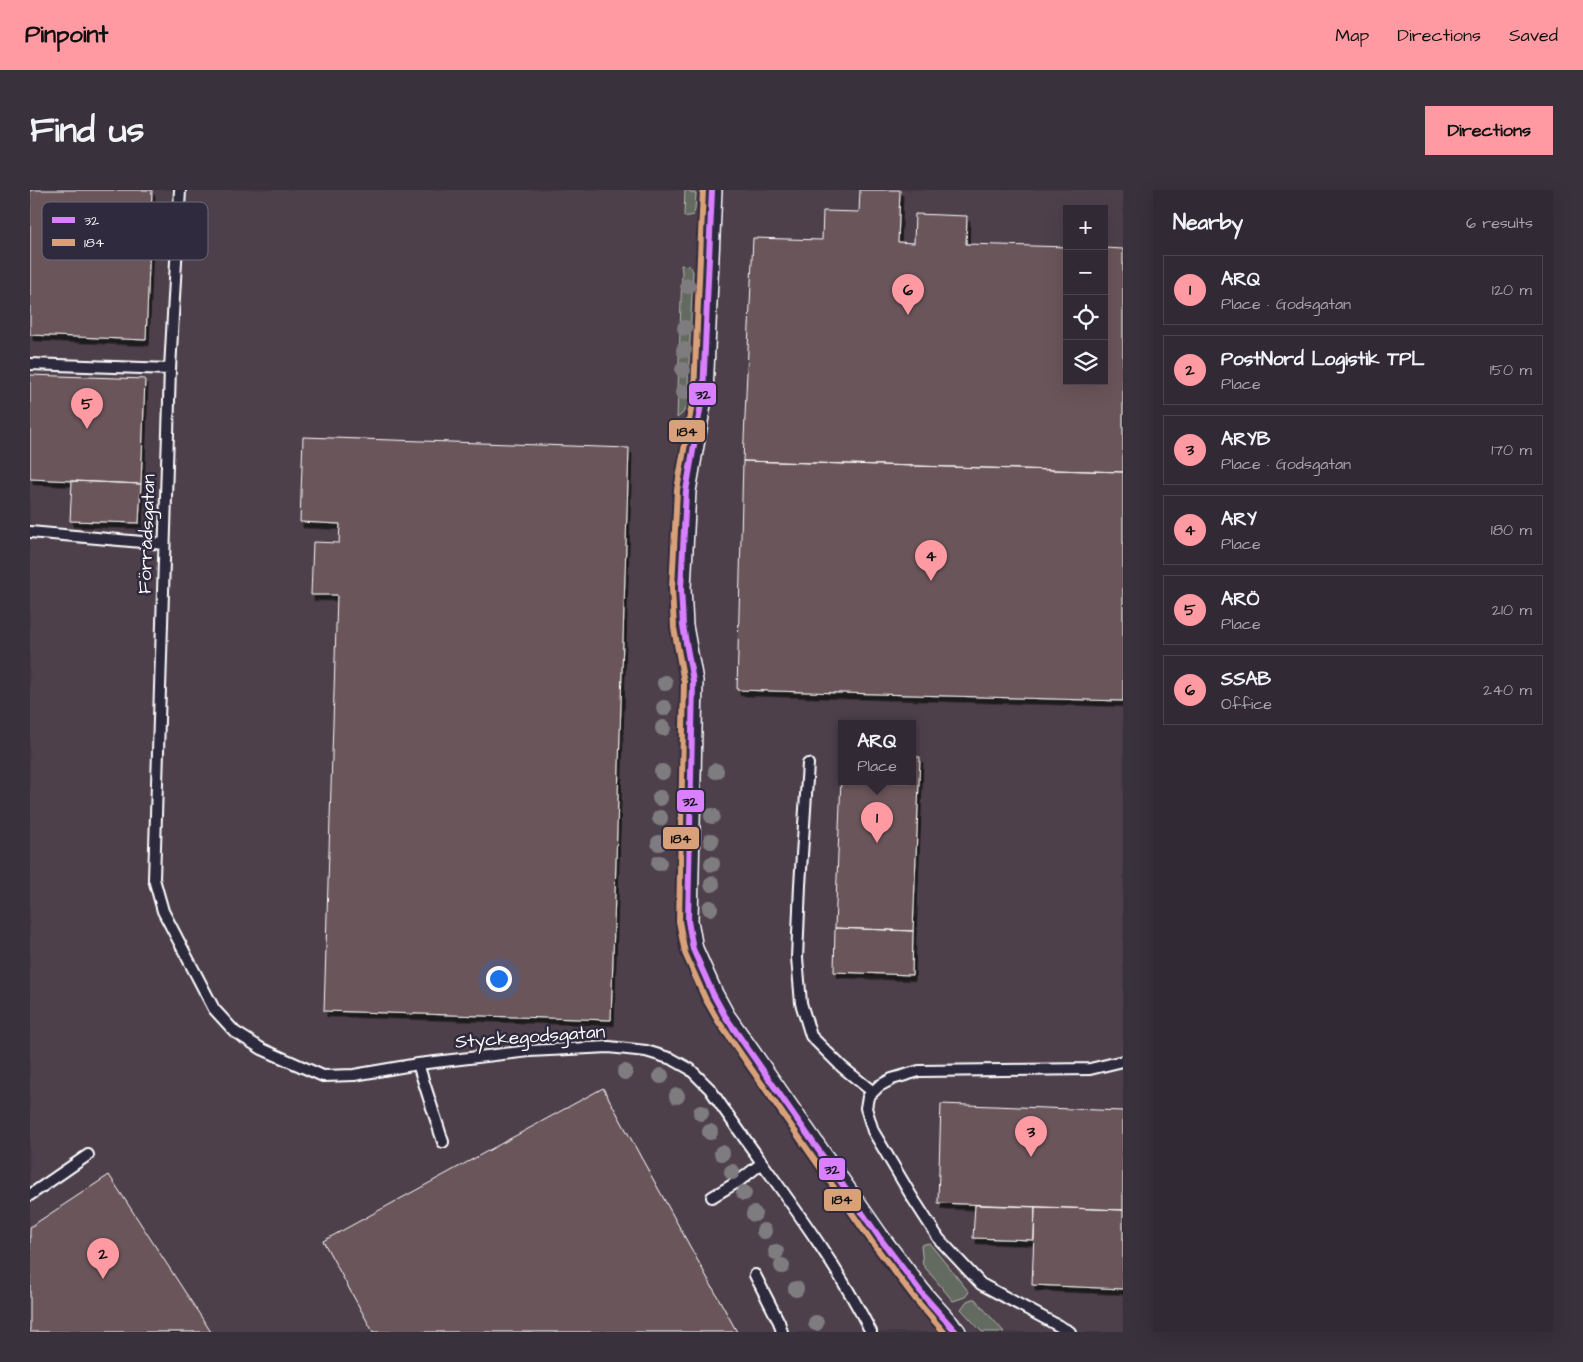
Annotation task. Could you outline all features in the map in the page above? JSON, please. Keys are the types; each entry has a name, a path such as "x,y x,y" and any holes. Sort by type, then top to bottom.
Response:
{"street":[{"path":"712,190 703,393 686,491 681,588 683,626 693,681 688,921 693,949 724,1016 879,1237 924,1296 956,1332"}],"lane":[{"name":"Förrådsgatan","path":"154,879 170,369 176,260"},
{"path":"30,364 170,369"},
{"path":"30,532 164,544"},
{"path":"808,764 797,958 801,1003 811,1036 842,1067 873,1092"},
{"name":"Styckegodsgatan","path":"154,879 163,911 214,1009 235,1032 262,1049 324,1076 354,1075 418,1064 529,1051 608,1047 646,1051 672,1058 690,1069 710,1088 834,1265 856,1301 871,1332"},
{"path":"1070,1332 980,1284 939,1238 873,1131 866,1108 868,1097 879,1086 892,1079 919,1072 1090,1069 1123,1061"},
{"path":"418,1064 443,1142"},
{"path":"30,1195 88,1155"},
{"path":"712,1197 739,1181 762,1164"},
{"path":"755,1275 779,1322 782,1332"}],"shaded area":[{"path":"30,190 1123,190 1123,1332 30,1332"},
{"path":"685,190 696,193 693,215 684,217"},
{"path":"681,265 689,266 693,271 687,406 677,418 682,272"},
{"path":"929,1243 969,1292 965,1297 953,1301 923,1265 921,1245"},
{"path":"975,1299 1004,1332 982,1332 961,1309 967,1301"}],"building":[{"path":"30,190 152,190 152,202 42,202 42,260 149,260 146,340 30,335"},
{"path":"860,190 900,190 898,242 914,243 915,214 967,216 966,244 1063,247 1063,385 1108,385 1108,248 1123,249 1123,472 743,461 753,238 822,240 823,211 859,212"},
{"path":"30,375 145,379 141,484 30,479"},
{"path":"303,437 629,448 611,1020 324,1011 337,595 311,595 313,542 339,543 340,524 300,522"},
{"path":"743,461 1123,472 1123,701 737,690"},
{"path":"72,481 141,484 139,523 70,521"},
{"path":"916,757 920,757 913,931 835,928 841,785 916,785"},
{"path":"835,928 913,931 912,975 834,972"},
{"path":"603,1088 737,1332 373,1332 323,1241"},
{"path":"941,1104 1123,1111 1123,1210 938,1203"},
{"path":"109,1175 211,1332 30,1332 30,1227"},
{"path":"975,1205 1035,1207 1034,1240 973,1238"},
{"path":"1035,1207 1123,1210 1123,1289 1032,1285"}],"transit line":[{"name":"184","path":"703,190 694,392 677,490 672,588 674,628 684,682 679,921 685,953 705,998 718,1021 872,1242 917,1301 944,1332"},
{"name":"32","path":"712,190 703,393 686,491 681,588 683,626 693,681 688,921 693,949 725,1016 879,1237 924,1296 956,1332"}],"place":[{"name":"SSAB","path":"908,315"},
{"name":"ARÖ","path":"87,429"},
{"name":"ARY","path":"931,581"},
{"name":"ARQ","path":"877,843"},
{"name":"ARYB","path":"1031,1157"},
{"name":"PostNord Logistik TPL","path":"103,1279"}]}
